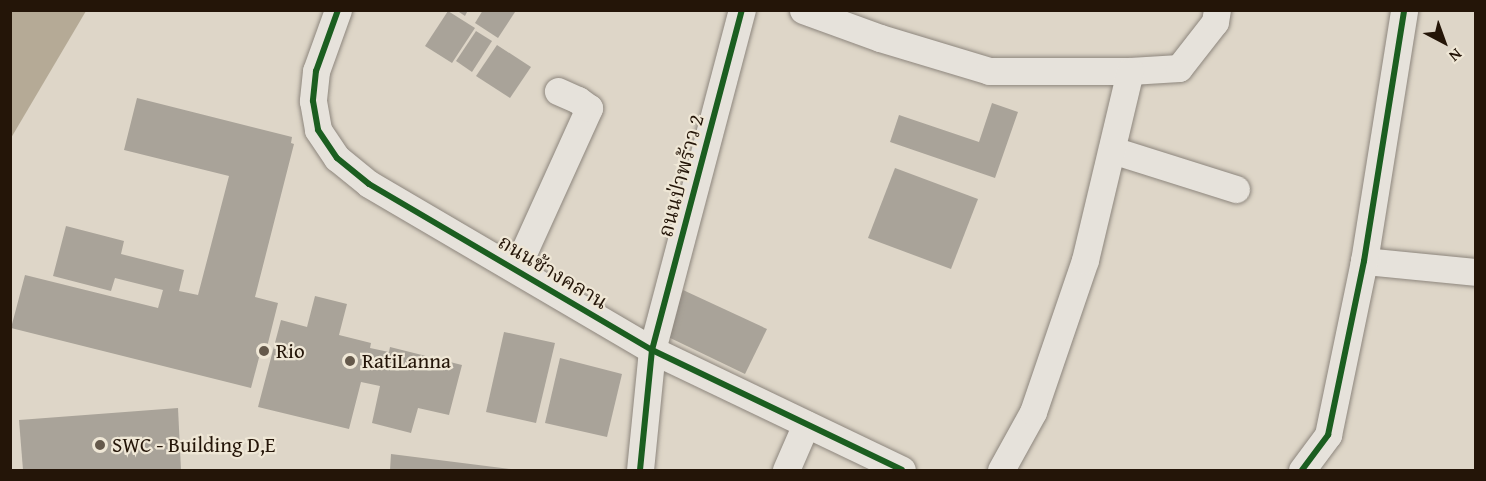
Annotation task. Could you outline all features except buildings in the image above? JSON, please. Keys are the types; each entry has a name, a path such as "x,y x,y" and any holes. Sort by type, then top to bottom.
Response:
{"street":[{"name":"ถนนช้างคลาน","path":"338,10 316,71 313,101 318,130 337,158 369,184 652,350 902,471"},
{"name":"ถนนป่าพร้าว 2","path":"640,471 652,350 742,10"},
{"path":"820,13 880,38 989,71 1130,71 1179,68 1215,22 1216,10"},
{"path":"1302,471 1328,435 1364,261 1404,10"},
{"path":"1001,471 1033,412 1085,260 1130,71"},
{"path":"516,269 589,108 578,100 558,92"},
{"path":"1112,150 1236,189"},
{"path":"1364,261 1476,272"},
{"path":"786,471 806,424"}],"shaded area":[{"path":"10,11 86,11 11,138"}],"cycle path":[{"path":"338,10 316,71 313,101 318,130 337,158 369,184 652,350 902,470"},
{"path":"640,470 652,350 742,10"},
{"path":"1302,470 1328,435 1364,261 1404,10"}],"place":[{"name":"Rio","path":"264,351"},
{"name":"RatiLanna","path":"350,361"},
{"name":"SWC - Building D,E","path":"100,445"}]}
